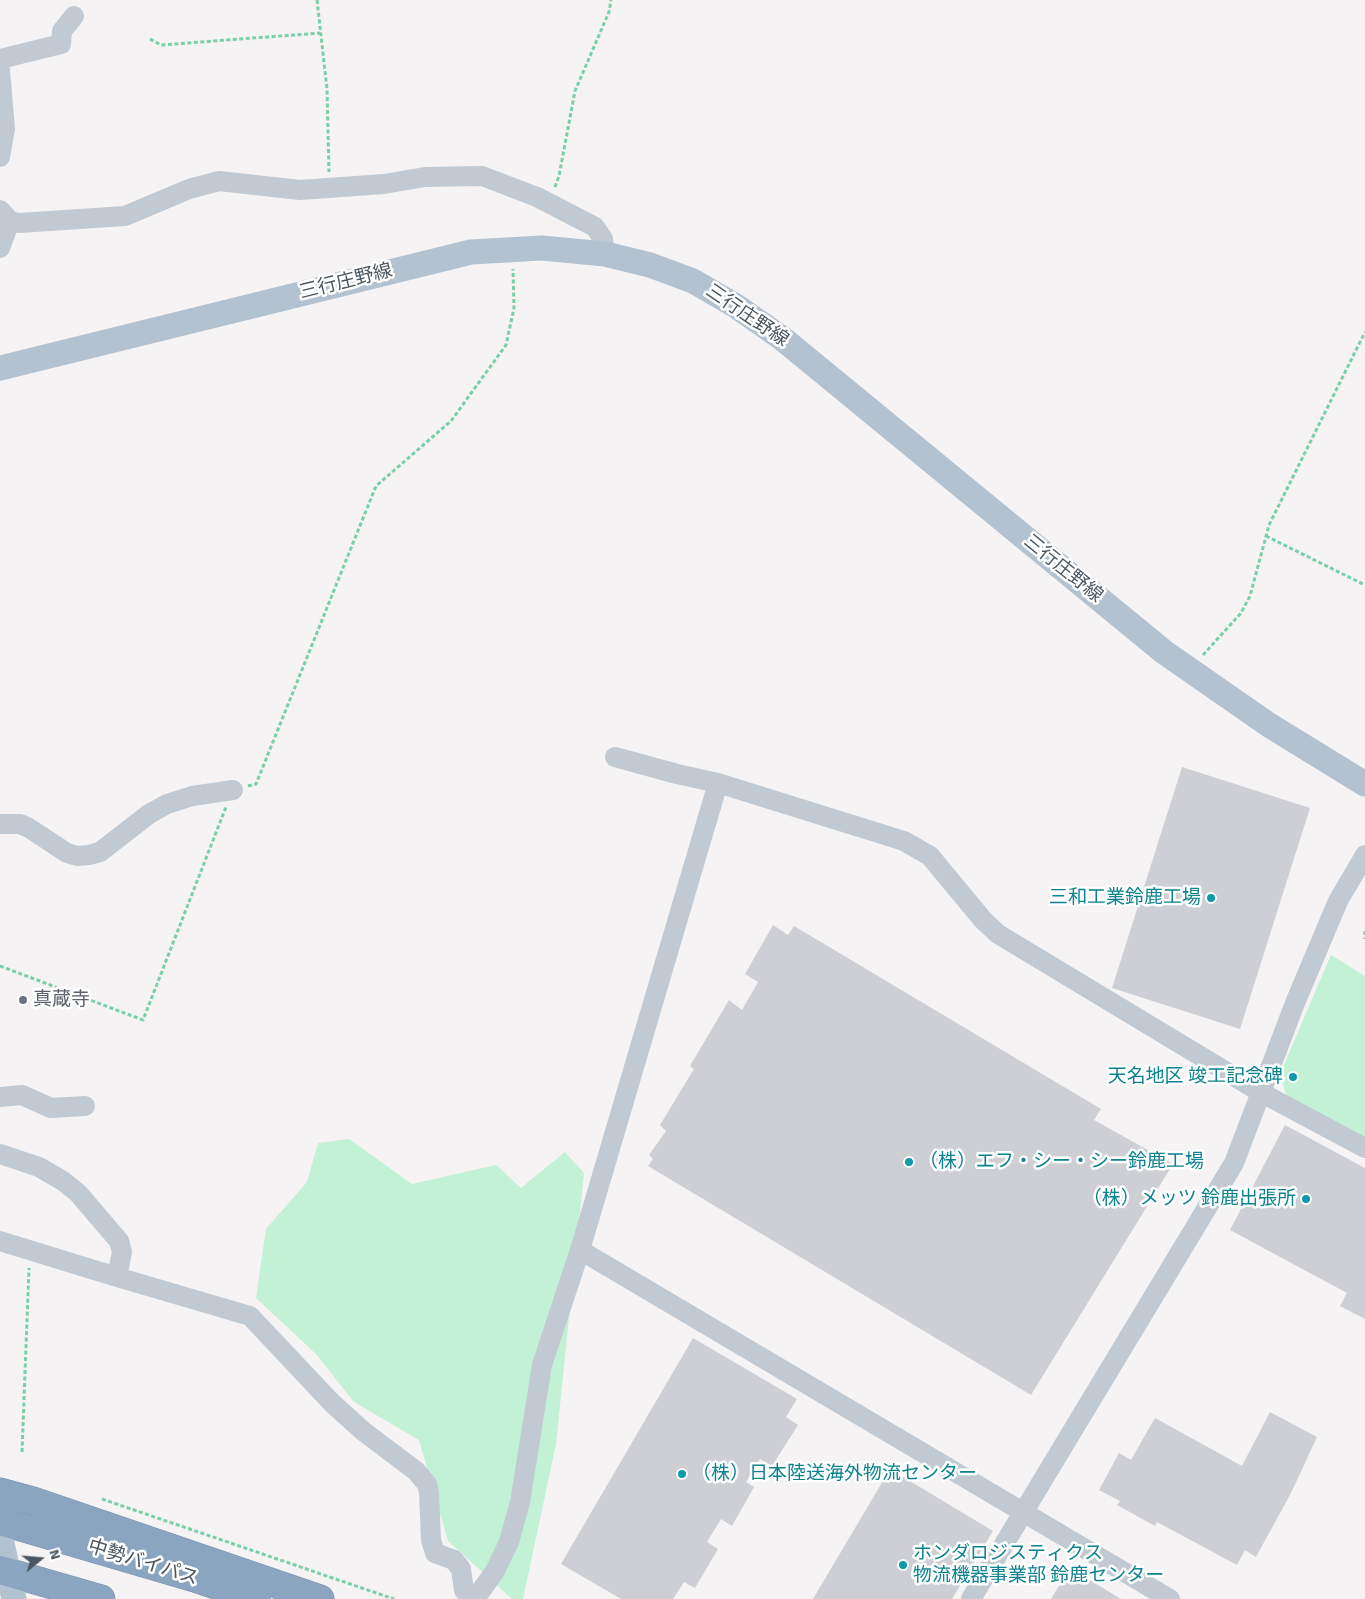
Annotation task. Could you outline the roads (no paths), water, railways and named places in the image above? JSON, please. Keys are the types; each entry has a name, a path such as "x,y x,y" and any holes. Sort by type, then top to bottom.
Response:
{"highway":[{"path":"0,1492 33,1501 320,1599"},
{"name":"中勢バイパス","path":"0,1521 118,1555 256,1599"},
{"path":"4,1571 101,1599"}],"main road":[{"name":"三行庄野線","path":"0,368 451,255 542,248 605,254 650,265 693,281 736,306 783,339 1164,652 1269,725 1365,784"},
{"path":"0,1534 4,1571 14,1599"}],"street":[{"path":"0,59 61,44 62,31 74,16"},
{"path":"0,70 5,129 0,157"},
{"path":"0,248 5,216 19,223 125,216 189,189 218,181 300,190 384,184 425,177 482,176 548,203 595,227 603,239 605,254"},
{"path":"615,756 677,774 718,783 904,841 930,856 942,868 982,920 998,934 1260,1092 1365,1148"},
{"path":"0,1241 250,1316 332,1403 363,1432 423,1479 429,1492 431,1540 435,1553 454,1560 461,1569 464,1590 474,1599 495,1571 509,1542 520,1502 542,1365 580,1250 718,783"},
{"path":"0,824 20,824 67,853 78,856 89,855 100,852 149,814 167,804 192,796 233,790"},
{"path":"971,1599 1234,1163 1260,1092 1338,901 1365,855"},
{"path":"0,1097 22,1095 52,1108 85,1106"},
{"path":"0,1154 39,1167 63,1181 78,1193 119,1241 122,1252 117,1277"},
{"path":"580,1250 1170,1599"}],"place":[{"name":"三和工業鈴鹿工場","path":"1211,898"},
{"name":"真蔵寺","path":"23,1000"},
{"name":"天名地区 竣工記念碑","path":"1293,1077"},
{"name":"（株）エフ・シー・シー鈴鹿工場","path":"909,1162"},
{"name":"（株）メッツ 鈴鹿出張所","path":"1306,1199"},
{"name":"（株）日本陸送海外物流センター","path":"682,1474"},
{"name":"ホンダロジスティクス 物流機器事業部 鈴鹿センター","path":"903,1565"}]}
